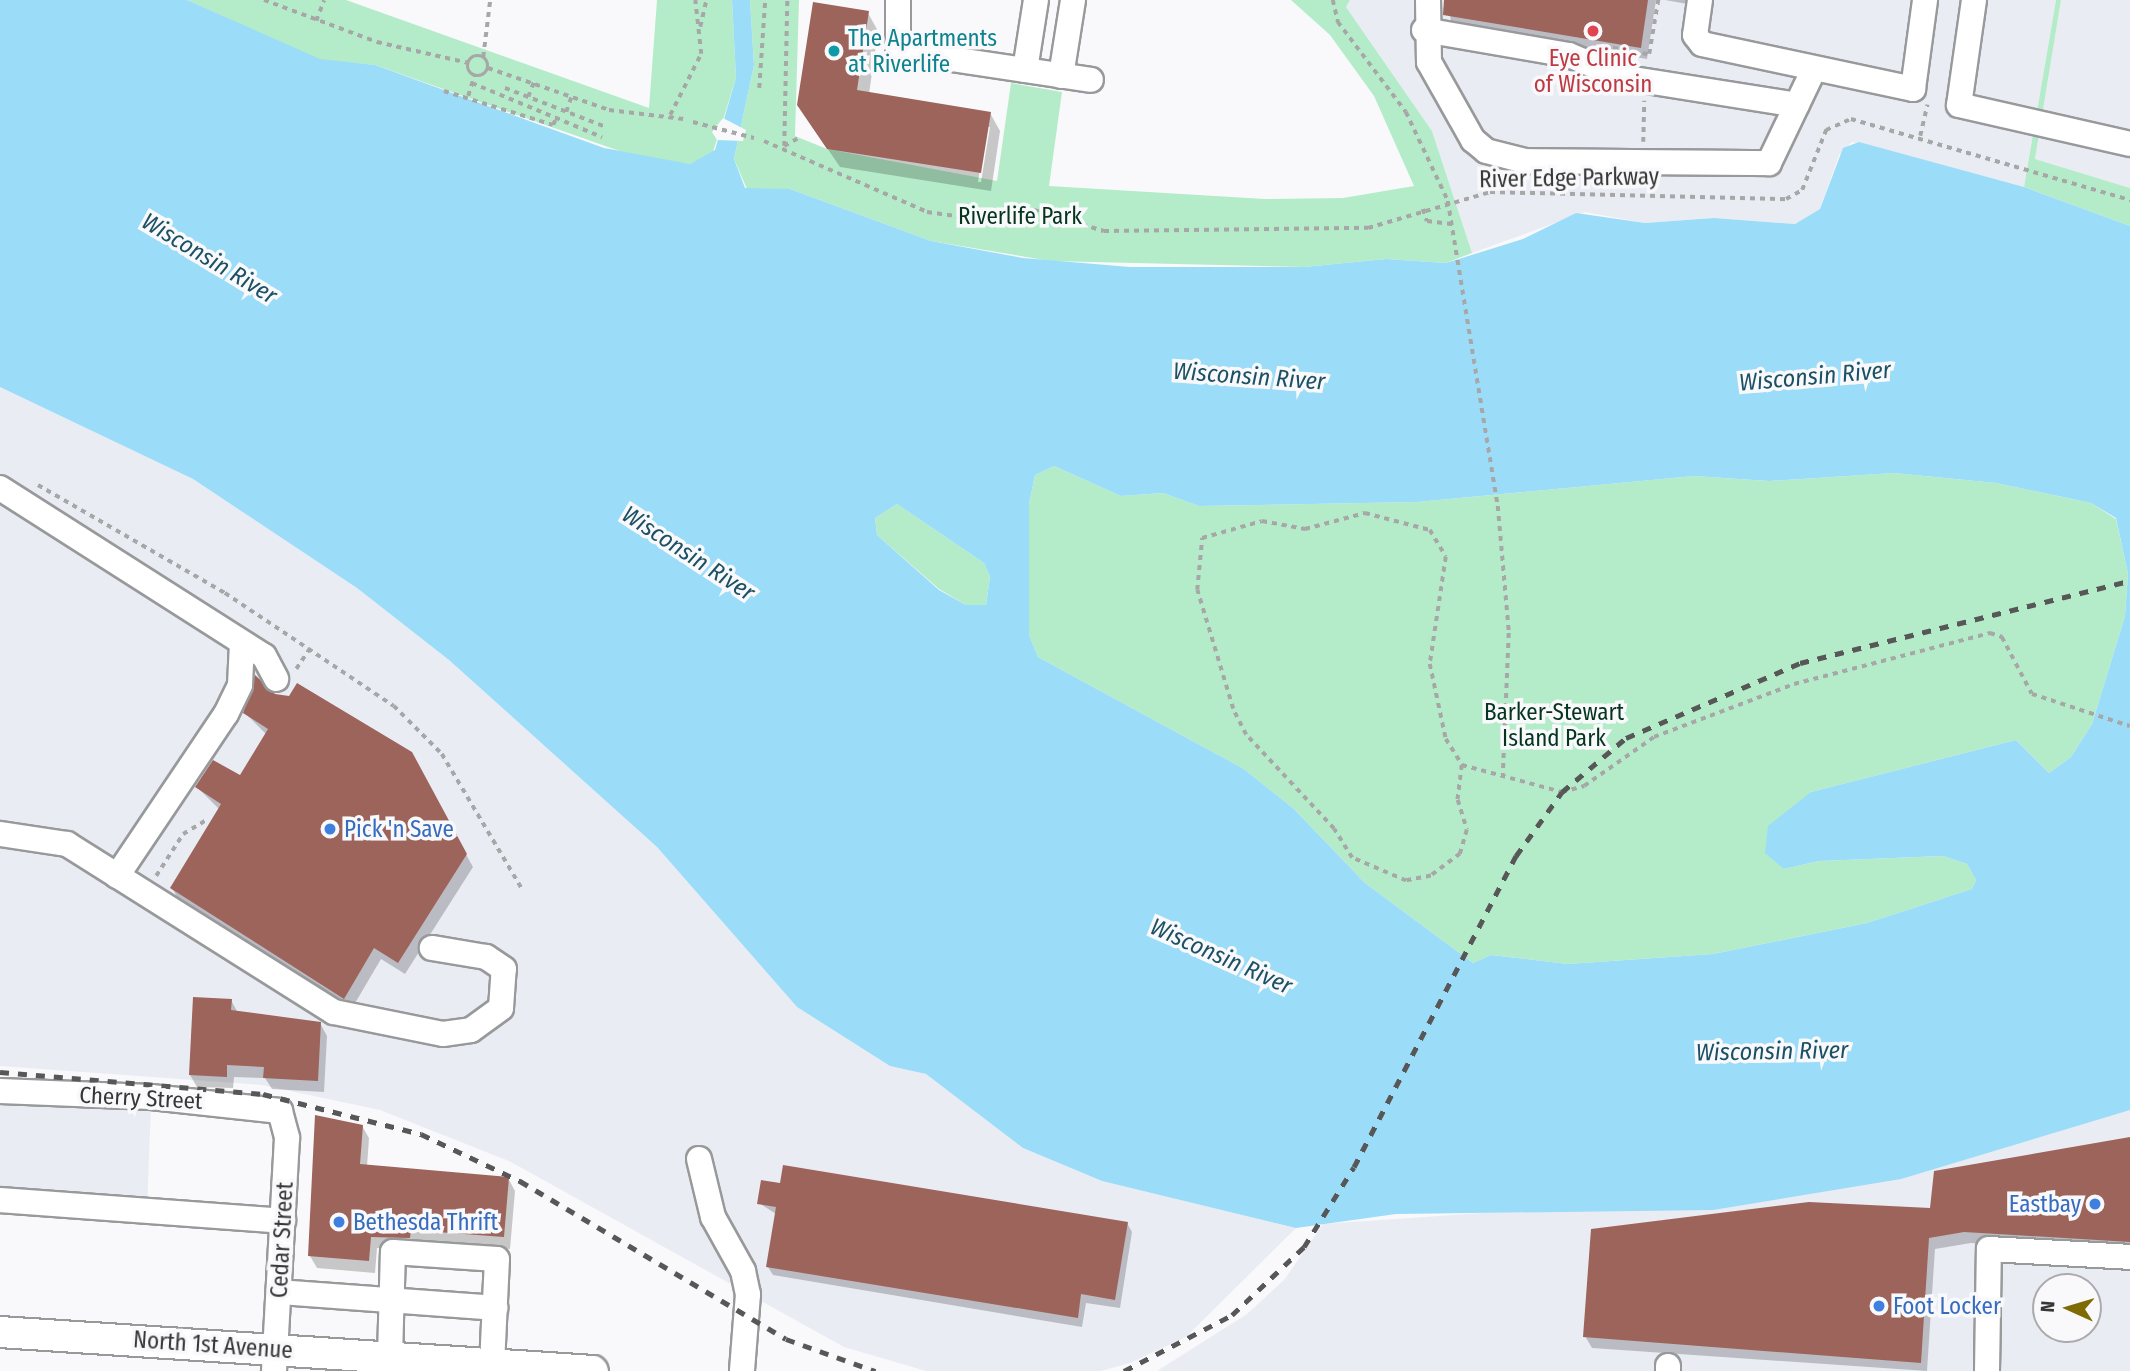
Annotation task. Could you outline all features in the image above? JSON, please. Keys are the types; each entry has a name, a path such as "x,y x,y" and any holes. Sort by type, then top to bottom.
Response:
{"main road":[{"name":"North 1st Avenue","path":"0,1332 275,1360 390,1357 593,1371"}],"street":[{"path":"898,0 898,51 1091,80"},
{"path":"1025,70 1036,0"},
{"path":"1061,76 1073,0"},
{"path":"1428,0 1424,30 1429,62 1472,140 1486,151 1525,161 1769,163 1814,69"},
{"path":"1700,0 1695,35 1702,44 1913,89 1925,0"},
{"path":"1975,0 1959,105 2130,144"},
{"path":"1424,30 1569,55 1621,77 1797,105"},
{"path":"0,488 242,643 271,663 285,679"},
{"path":"117,876 226,714 240,685 242,643"},
{"path":"0,834 67,844 334,1012 443,1034 471,1030 501,1008 504,969 486,957 432,948"},
{"name":"Cherry Street","path":"0,1091 151,1097 280,1111"},
{"name":"Cedar Street","path":"275,1360 287,1138 280,1111"},
{"path":"699,1159 713,1217 743,1271 748,1294 742,1371"},
{"path":"0,1200 283,1221"},
{"path":"1987,1371 1989,1249 2130,1256"},
{"path":"390,1357 393,1252 458,1256 497,1259 492,1364"},
{"path":"279,1292 495,1308"}],"path":[{"path":"264,0 316,21 469,64 482,57"},
{"path":"316,21 324,0"},
{"path":"488,68 482,57 490,0"},
{"path":"695,0 700,27"},
{"path":"670,116 698,68 700,27 706,0"},
{"path":"758,88 765,0"},
{"path":"784,146 787,0"},
{"path":"1333,0 1338,22 1406,111 1448,201 1498,506 1509,633 1503,775"},
{"path":"1647,64 1658,0"},
{"path":"468,96 474,76 469,64"},
{"path":"474,76 488,68 534,81 609,110 683,119"},
{"path":"528,97 534,81"},
{"path":"472,83 602,137"},
{"path":"505,88 606,127"},
{"path":"444,90 553,125 556,118"},
{"path":"1643,147 1645,93"},
{"path":"566,112 572,95"},
{"name":"River Edge Parkway","path":"764,141 784,146 874,192 949,216 1023,209 1104,230 1346,230 1384,225 1448,201 1496,192 1791,198 1805,185 1826,130 1851,119 2130,200"},
{"path":"692,122 754,138"},
{"path":"784,146 800,137"},
{"path":"1423,209 1427,221 1452,224"},
{"path":"1365,513 1430,530 1446,557 1430,664 1434,705 1462,765 1458,800 1467,830 1460,854 1431,876 1406,881 1352,858 1334,829 1246,735 1233,709 1197,590 1202,538 1262,521 1305,529 1365,513"},
{"path":"1462,765 1562,792 1584,786 1654,737 1794,684 1980,634 2001,637 2032,694 2053,705 2130,726"},
{"path":"285,679 310,648"},
{"path":"155,878 181,836 208,820"},
{"path":"169,829 181,836"}],"shaded area":[{"path":"1350,0 2056,0 2024,187 1852,142 1839,155 1820,209 1795,224 1714,218 1645,223 1585,212 1472,253 1432,131 1346,7"},
{"path":"2061,0 2130,0 2130,188 2035,159"},
{"path":"0,387 193,479 357,588 449,660 657,847 797,1007 890,1066 926,1074 1023,1148 1102,1181 1296,1228 1186,1337 1130,1363 1101,1371 926,1371 844,1347 511,1162 380,1110 262,1085 0,1066"},
{"path":"0,1100 151,1107 147,1208 0,1195"},
{"path":"2130,1110 2130,1371 1157,1371 1247,1314 1284,1280 1323,1224 1541,1209 1713,1210"}],"green space":[{"path":"187,0 346,0 649,108 657,0 732,0 736,78 713,152 690,164 645,160 375,65 320,60"},
{"name":"Riverlife Park","path":"750,0 799,0 795,136 827,149 997,181 1011,83 1062,92 1049,186 1265,199 1343,198 1414,186 1374,96 1330,35 1291,0 1350,0 1346,7 1432,131 1472,253 1446,263 1386,259 1304,267 1050,261 931,241 790,189 747,189 734,159 754,65"},
{"path":"2056,0 2061,0 2035,159 2130,188 2130,226 2024,187"},
{"name":"Barker-Stewart Island Park","path":"1054,466 1121,496 1163,493 1199,506 1417,502 1694,476 1769,481 1894,473 1996,483 2091,503 2116,519 2128,574 2125,616 2092,724 2071,757 2049,773 2016,740 1811,792 1784,869 1819,861 1943,856 1967,864 1976,880 1972,889 1867,923 1713,954 1568,964 1491,955 1473,963 1365,883 1294,809 1244,769 1038,657 1029,635 1029,504 1035,475"},
{"path":"897,504 984,563 990,577 986,605 966,605 939,589 877,535 875,518"}],"water":[{"name":"Wisconsin River","path":"0,0 187,0 320,59 375,65 604,148 690,164 715,150 736,78 732,0 750,0 754,65 734,159 745,188 790,189 931,241 1023,258 1130,267 1304,267 1386,259 1446,263 1523,239 1576,213 1645,223 1714,218 1795,224 1820,209 1843,148 1859,142 2024,187 2130,226 2130,1110 1901,1179 1713,1210 1396,1214 1296,1228 1102,1181 1023,1148 926,1074 890,1066 797,1007 657,847 449,660 357,588 193,479 0,387","holes":["1054,466 1121,496 1163,493 1199,506 1417,502 1694,476 1769,481 1894,473 1996,483 2091,503 2116,518 2128,574 2125,616 2092,724 2071,757 2049,773 2016,740 1811,792 1768,826 1765,853 1784,869 1819,861 1943,856 1967,864 1976,880 1972,889 1867,923 1713,954 1568,964 1491,955 1473,963 1365,883 1294,809 1244,769 1038,657 1029,635 1029,504 1035,475","897,504 984,563 990,577 986,605 966,605 939,590 877,535 875,518"]}],"pier":[{"path":"723,118 746,130 743,141 717,140 712,132"}],"building":[{"name":"Eye Clinic of Wisconsin","path":"1444,0 1648,0 1641,48 1443,15"},
{"name":"The Apartments at Riverlife","path":"813,2 869,11 857,90 991,112 981,173 827,149 797,105"},
{"name":"Pick 'n Save","path":"255,675 275,694 289,696 297,683 412,752 467,854 398,963 374,948 344,999 170,888 221,804 195,787 213,760 240,775 268,729 243,713"},
{"path":"193,997 232,999 231,1010 321,1022 318,1081 263,1078 264,1067 227,1065 227,1077 189,1075"},
{"path":"315,1115 363,1125 360,1164 509,1177 504,1237 411,1230 410,1238 371,1237 369,1261 308,1256"},
{"path":"2130,1137 2130,1242 1964,1232 1929,1238 1921,1363 1583,1337 1591,1229 1809,1202 1930,1208 1934,1171"},
{"path":"783,1165 1128,1222 1115,1300 1081,1294 1078,1318 766,1267 776,1207 757,1204 761,1180 780,1183"}],"railway":[{"path":"1124,1371 1232,1315 1304,1247 1354,1167 1516,856 1562,792 1626,738 1800,663 2130,581"},
{"path":"0,1072 263,1094 421,1134 520,1181 786,1339 875,1371"}],"place":[{"name":"Eye Clinic of Wisconsin","path":"1593,31"},
{"name":"The Apartments at Riverlife","path":"834,51"},
{"name":"Pick 'n Save","path":"330,829"},
{"name":"Eastbay","path":"2095,1204"},
{"name":"Bethesda Thrift","path":"339,1222"},
{"name":"Foot Locker","path":"1879,1306"}]}
